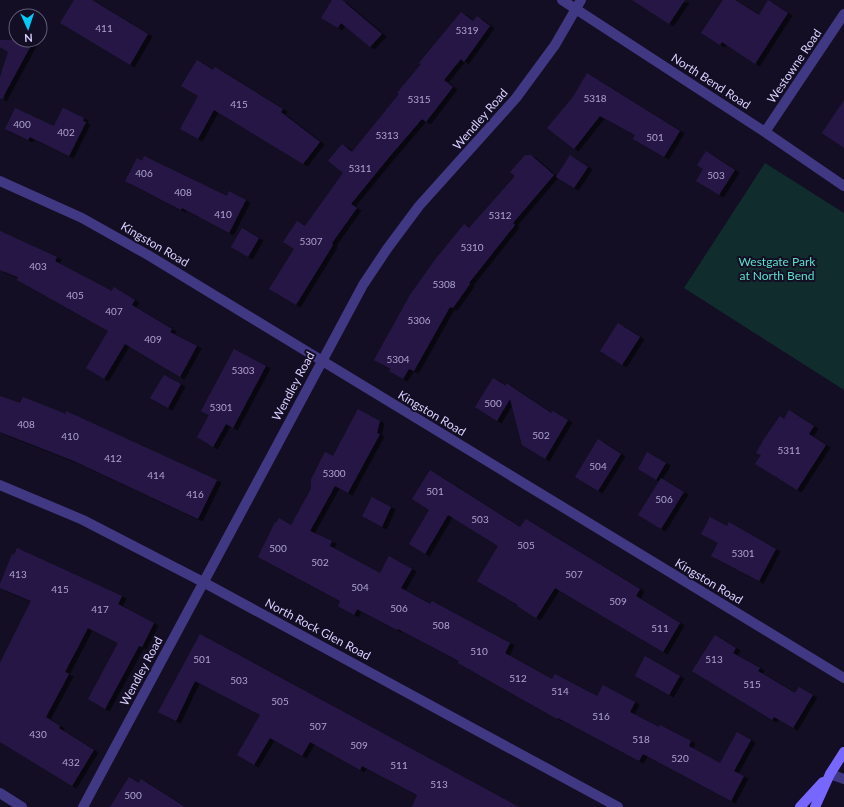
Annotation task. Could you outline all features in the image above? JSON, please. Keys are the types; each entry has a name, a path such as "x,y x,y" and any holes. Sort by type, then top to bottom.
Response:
{"main road":[{"path":"815,807 830,774 844,752"},
{"path":"800,807 830,774"}],"street":[{"name":"North Bend Road","path":"562,0 578,4 844,186"},
{"name":"Wendley Road","path":"83,807 363,285 387,249 419,206 516,98 555,45 578,4"},
{"name":"Westowne Road","path":"765,132 844,14"},
{"name":"Kingston Road","path":"0,181 89,221 148,255 844,678"},
{"name":"North Rock Glen Road","path":"0,485 83,520 203,582 618,807"},
{"path":"830,774 844,779"},
{"path":"0,793 22,807"}],"green space":[{"name":"Westgate Park at North Bend","path":"765,163 844,213 844,390 684,288"}],"building":[{"path":"74,0 92,0 148,34 130,65 60,23"},
{"path":"332,0 342,0 382,34 370,47 341,23 338,28 321,18"},
{"path":"632,0 685,0 669,24"},
{"path":"723,0 735,0 759,15 768,0 788,13 755,64 722,42 720,45 701,33"},
{"path":"461,12 473,21 477,16 490,26 464,62 461,59 444,80 453,87 426,122 422,119 351,204 357,208 332,243 333,245 296,305 269,289 294,249 283,242 297,221 305,226 343,173 328,161 342,144 352,152 399,94 397,93 421,64 419,63"},
{"path":"0,40 8,40 8,48 30,48 2,99 0,98 0,77 8,52 0,47"},
{"path":"197,60 213,70 215,67 283,109 281,112 320,142 303,164 214,110 198,139 180,129 198,96 181,86"},
{"path":"587,73 680,131 664,157 633,139 635,135 600,116 574,149 547,128 573,97"},
{"path":"844,100 844,148 822,133"},
{"path":"15,108 54,126 63,108 84,118 83,121 86,122 69,156 30,137 28,140 5,129"},
{"path":"706,151 735,170 719,195 696,181 703,169 697,165"},
{"path":"525,155 531,155 554,175 513,223 515,225 469,283 470,284 453,308 450,307 414,371 409,369 403,379 389,371 391,369 374,360 410,295 434,261 464,224 469,228 515,176 510,172"},
{"path":"570,155 588,167 574,188 556,177"},
{"path":"144,156 227,196 229,191 246,200 229,233 182,208 181,210 125,181 137,158 142,161"},
{"path":"242,228 259,238 248,257 231,247"},
{"path":"0,231 57,257 55,261 112,291 114,287 135,300 132,305 172,329 170,332 197,346 180,377 125,344 104,379 86,368 108,331 17,280 18,277 0,270"},
{"path":"618,323 640,337 622,365 600,351"},
{"path":"234,349 266,366 233,428 226,424 213,447 197,437 209,415 201,411"},
{"path":"164,375 181,384 168,408 150,398"},
{"path":"493,378 506,386 506,383 551,413 553,411 568,420 545,459 522,445 510,399 497,421 475,407"},
{"path":"0,396 20,403 23,397 66,414 66,411 217,480 198,519 74,461 0,432"},
{"path":"358,409 380,421 377,433 380,434 348,493 335,486 310,531 332,541 330,546 380,573 389,556 412,569 401,588 430,604 432,601 510,643 505,653 552,679 555,674 597,696 603,685 635,702 630,712 691,741 689,746 720,763 737,732 751,740 734,771 744,776 731,801 643,754 639,761 558,718 557,719 458,663 459,661 398,629 397,630 357,609 354,615 338,606 340,601 258,557 275,522 276,523 279,518 291,525 311,489 311,480 325,452 333,456"},
{"path":"789,410 814,426 809,434 826,445 797,490 755,464 761,455 756,453 764,439 780,416 784,419"},
{"path":"598,439 621,454 598,491 575,477"},
{"path":"647,452 666,463 656,480 638,469"},
{"path":"430,470 520,527 526,519 640,589 636,596 680,623 663,652 555,588 536,618 517,606 518,605 477,581 498,546 448,515 425,554 409,544 429,510 412,499"},
{"path":"661,478 684,492 661,529 638,515"},
{"path":"372,497 391,507 382,527 362,516"},
{"path":"710,517 727,526 729,522 776,549 759,581 711,556 718,543 701,534"},
{"path":"17,548 122,596 118,604 154,623 142,647 139,646 105,709 88,699 118,643 88,628 65,672 69,674 46,717 60,726 59,728 94,750 72,786 0,742 0,663 31,601 0,588 0,584 12,554 14,555"},
{"path":"200,634 519,807 412,807 417,795 362,766 360,770 310,742 302,756 270,738 254,765 237,755 260,715 195,681 176,721 158,712"},
{"path":"715,635 736,648 733,653 760,668 758,671 795,693 799,687 813,695 793,728 774,717 772,720 692,671"},
{"path":"645,656 680,676 669,695 635,676"},
{"path":"129,777 139,783 141,779 185,807 110,807"}]}
